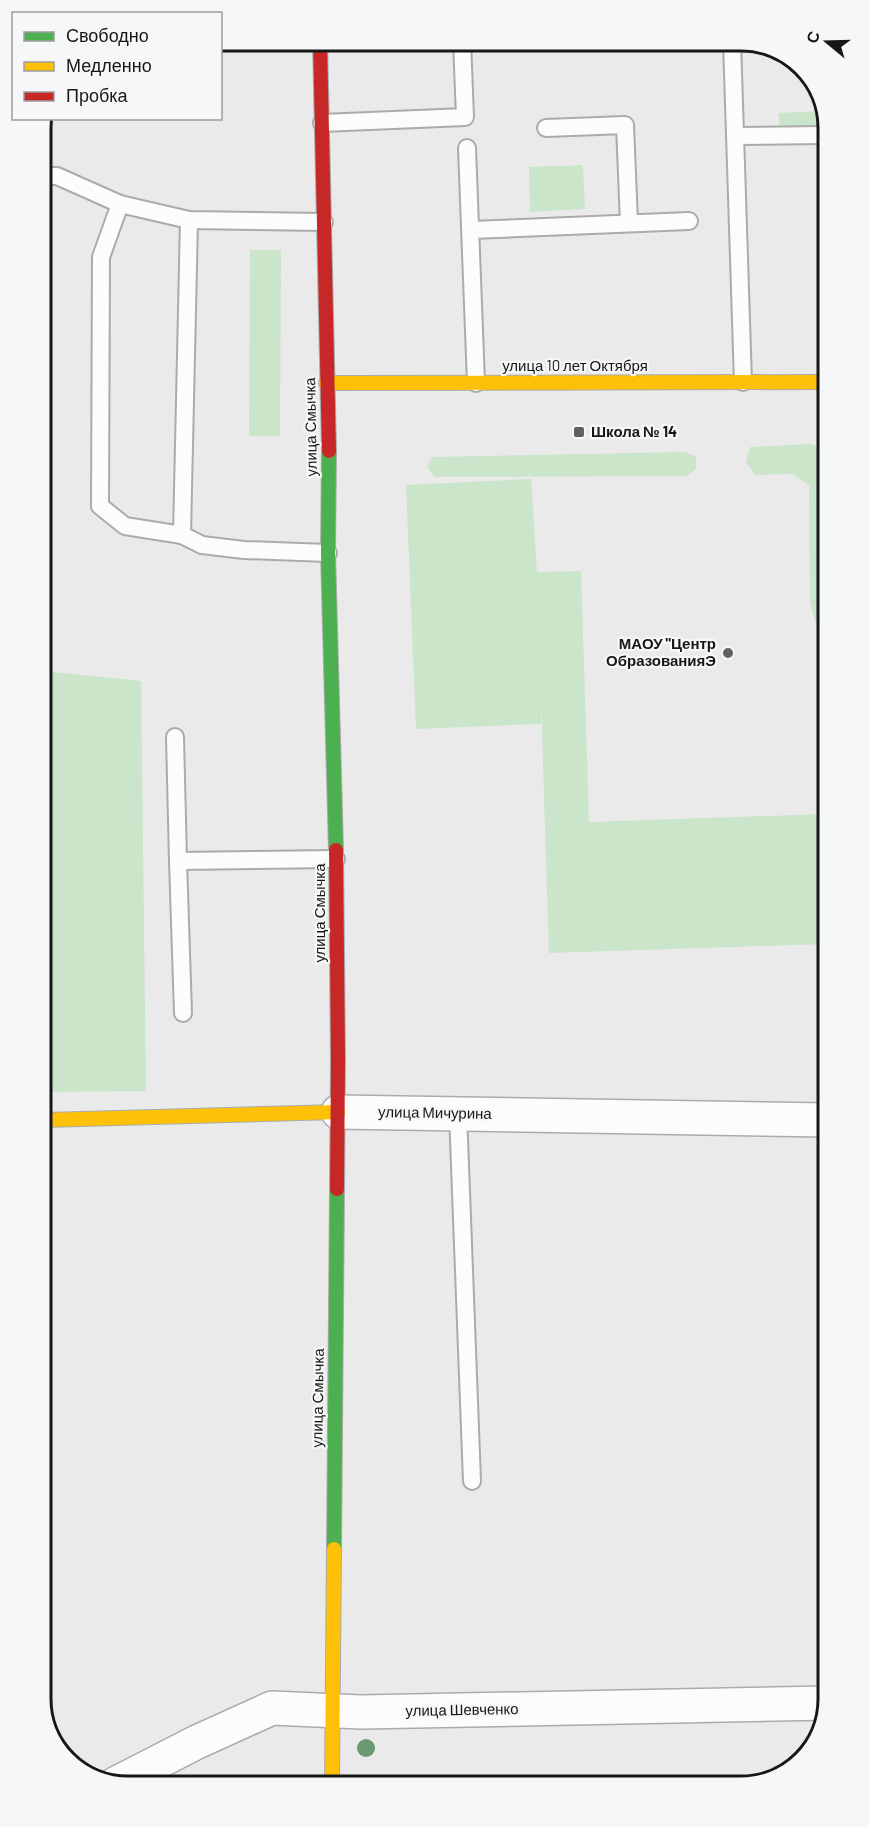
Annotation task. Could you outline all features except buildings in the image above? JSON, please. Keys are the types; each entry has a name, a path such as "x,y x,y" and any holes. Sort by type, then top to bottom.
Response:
{"street":[{"name":"улица Смычка","path":"320,51 329,442 328,553 336,860 338,1112 332,1776"},
{"name":"улица 10 лет Октября","path":"326,383 818,381"},
{"name":"улица Мичурина","path":"51,1120 338,1112 818,1120"},
{"name":"улица Шевченко","path":"131,1776 197,1742 272,1708 373,1712 818,1703"}],"lane":[{"path":"322,123 465,117 462,51"},
{"path":"732,51 743,382"},
{"path":"546,128 625,125 629,224"},
{"path":"736,136 818,135"},
{"path":"467,148 477,383"},
{"path":"51,176 57,176 120,204 189,220 324,222"},
{"path":"120,204 101,257 100,506 125,526 182,535 202,545 244,550 328,553"},
{"path":"182,535 189,220"},
{"path":"471,230 689,221"},
{"path":"175,737 183,1013"},
{"path":"178,861 336,860"},
{"path":"458,1113 472,1481"}],"green space":[{"path":"816,111 818,127 779,129 779,113"},
{"path":"583,165 585,209 530,212 529,167"},
{"path":"250,250 281,250 280,436 249,436"},
{"path":"811,444 818,446 818,623 815,622 810,600 809,485 792,474 756,475 746,463 750,447"},
{"path":"684,452 696,456 696,469 687,476 435,477 427,467 432,457"},
{"path":"531,479 537,572 581,571 589,822 818,814 818,944 549,953 541,702 541,724 416,729 406,485"},
{"path":"51,672 141,681 146,1091 51,1092"}],"traffic: fast":[{"path":"329,451 328,553 336,850"},
{"path":"334,1549 337,1189"}],"traffic: slow":[{"path":"326,383 818,382"},
{"path":"51,1120 338,1112"},
{"path":"332,1776 334,1549"}],"traffic: jam":[{"path":"320,51 329,451"},
{"path":"336,850 337,1189"}],"place":[{"name":"Школа № 14","path":"579,432"},
{"name":"МАОУ \"Центр ОбразованияЭ","path":"728,653"}]}
